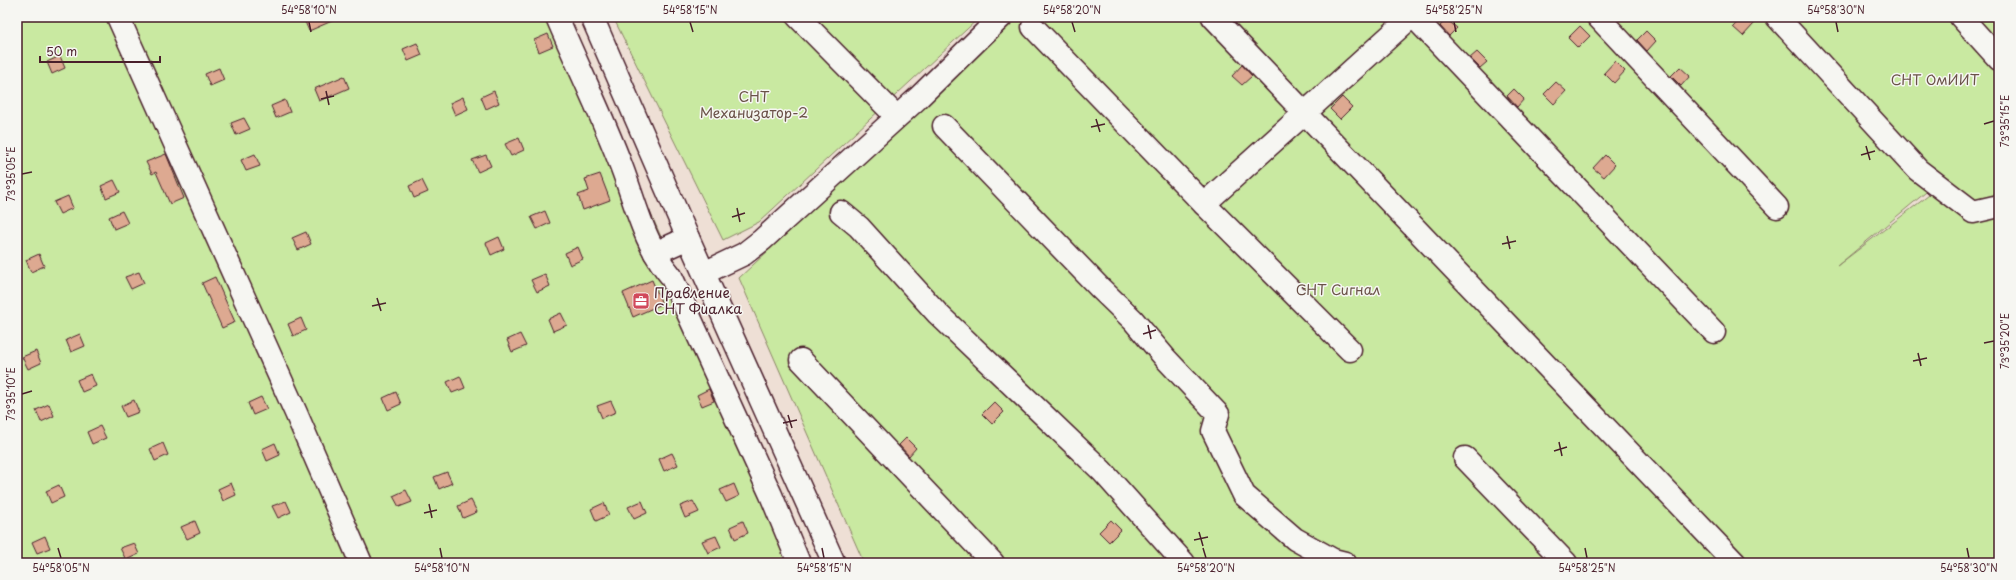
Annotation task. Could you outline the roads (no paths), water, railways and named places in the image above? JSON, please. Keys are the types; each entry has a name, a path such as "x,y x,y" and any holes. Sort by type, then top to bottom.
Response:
{"street":[{"path":"118,17 293,406 361,563"},
{"path":"557,17 616,154 655,253 659,262 674,283 771,495 799,563"},
{"path":"592,17 688,238 834,563"},
{"path":"798,17 896,116"},
{"path":"1213,17 1735,563"},
{"path":"1204,204 1412,17 1714,332"},
{"path":"1598,17 1777,207"},
{"path":"1777,17 1918,170 1973,212 1999,206"},
{"path":"1961,17 1999,59"},
{"path":"704,273 744,254 762,240 896,116 993,20"},
{"path":"1033,27 1204,204 1350,350"},
{"path":"944,126 1100,288 1133,320 1166,359 1218,414 1213,432 1244,495 1295,539 1332,560 1345,563"},
{"path":"841,212 859,227 938,314 1102,471 1184,563"},
{"path":"655,253 688,238"},
{"path":"801,360 993,563"},
{"path":"1465,458 1566,563"}],"place":[{"name":"Правление СНТ Фиалка","path":"641,301"}],"park label":[{"name":"СНТ ОмИИТ","path":"1935,80"},
{"name":"СНТ Механизатор-2","path":"754,106"},
{"name":"СНТ Сигнал","path":"1338,290"}]}
